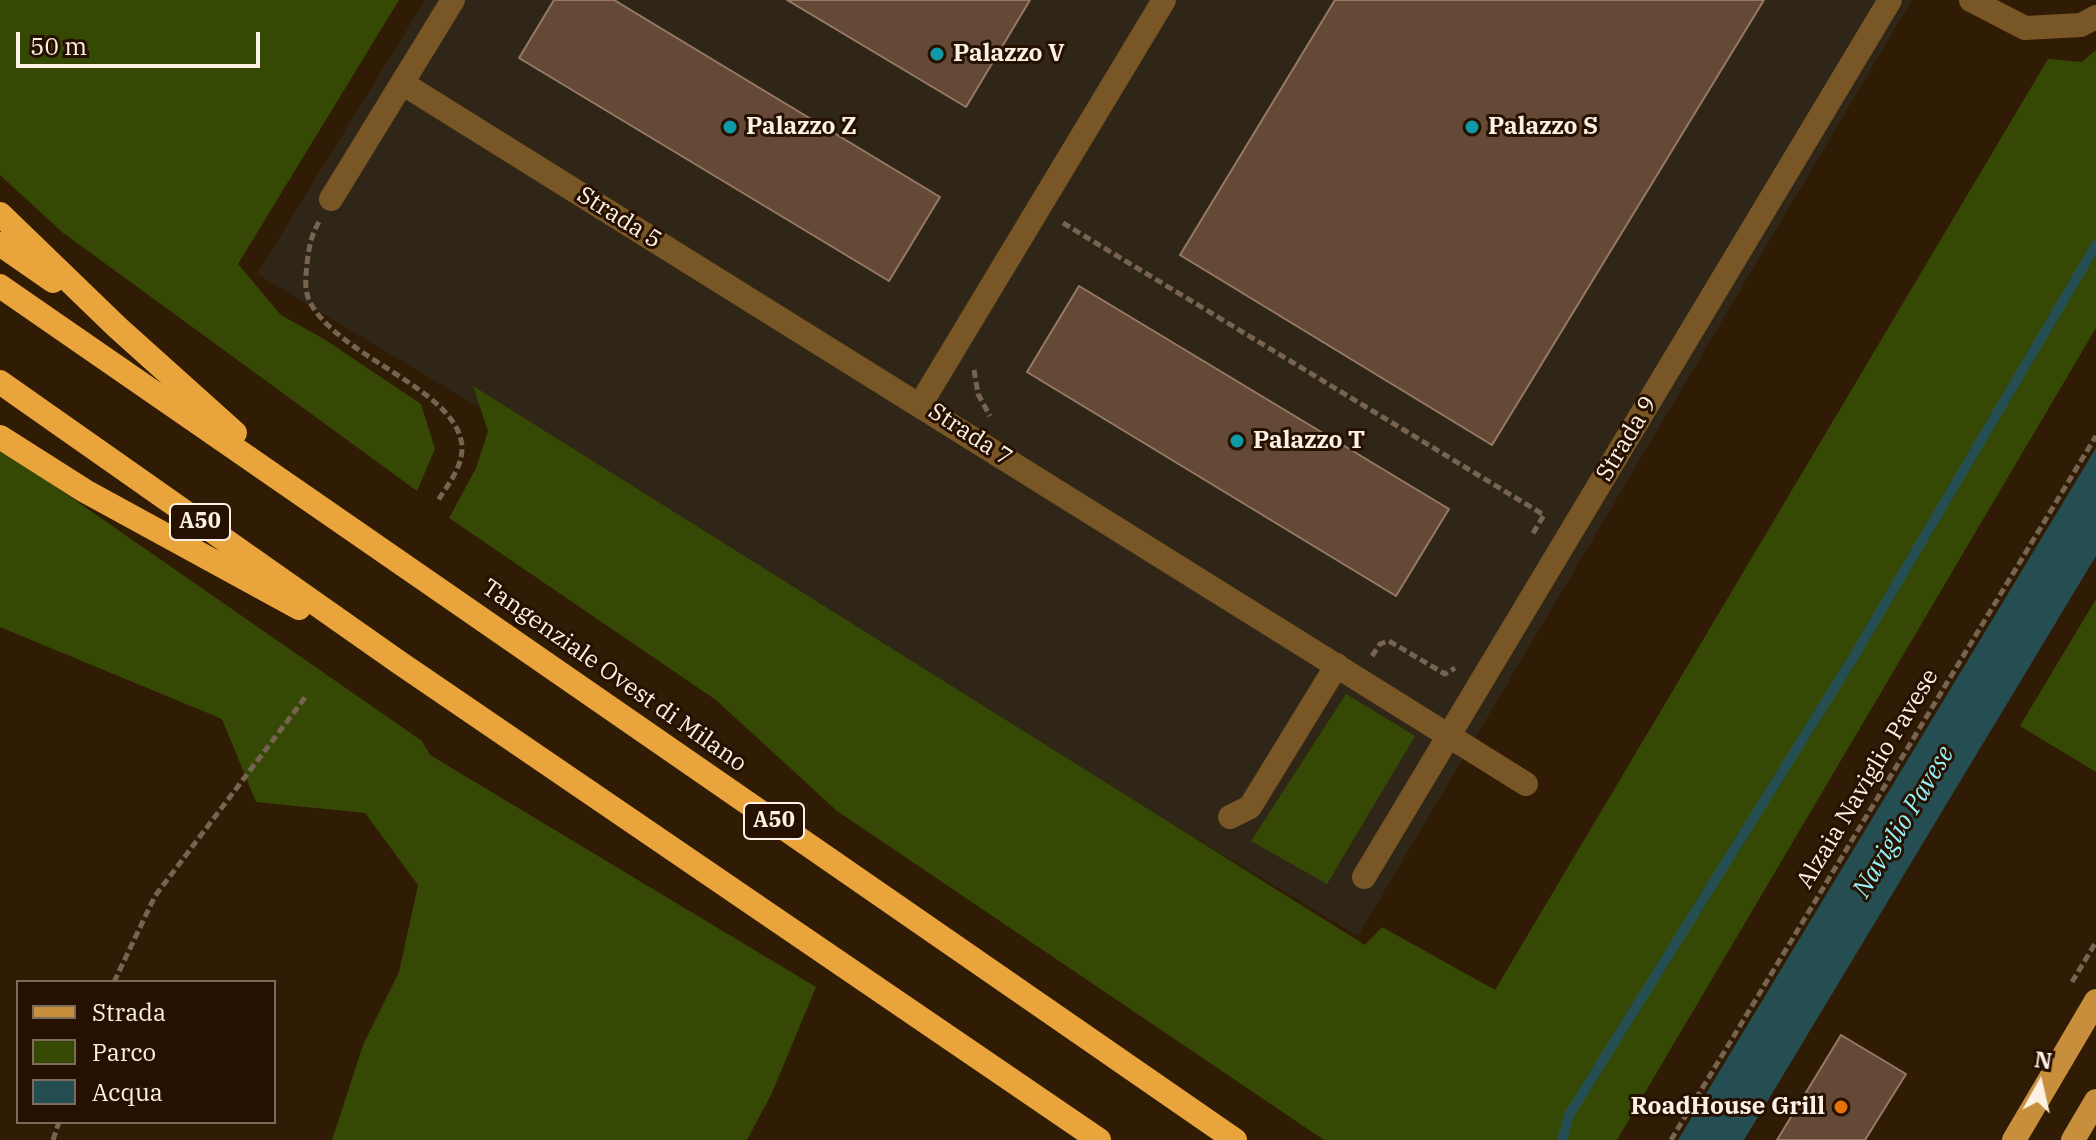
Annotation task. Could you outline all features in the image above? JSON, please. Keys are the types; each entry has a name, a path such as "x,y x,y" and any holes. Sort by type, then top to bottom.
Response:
{"highway":[{"path":"0,214 117,327 313,502"},
{"path":"0,244 117,327"},
{"name":"Tangenziale Ovest di Milano","path":"0,286 1235,1140"},
{"name":"A50","path":"0,382 400,663 1099,1140"},
{"path":"0,437 85,491 400,663"}],"main road":[{"path":"2014,1140 2096,1001"},
{"path":"2073,1140 2096,1101"}],"lane":[{"path":"331,199 453,0"},
{"name":"Strada 7","path":"1164,0 920,405 1526,784"},
{"name":"Strada 9","path":"1364,877 1890,0"},
{"path":"1971,0 2025,28 2081,25 2096,17"},
{"name":"Strada 5","path":"402,83 920,405"},
{"path":"1230,817 1250,807 1337,665"}],"path":[{"path":"331,199 314,230 309,247 306,286 309,300 326,322 350,344 445,410 462,445 461,460 437,502"},
{"path":"1053,217 1544,515 1529,541"},
{"path":"972,358 978,394 992,421"},
{"name":"Alzaia Naviglio Pavese","path":"1671,1140 2096,436"},
{"path":"1369,661 1380,644 1389,641 1445,674 1454,669 1462,657"},
{"path":"115,980 155,896 307,695"}],"shaded area":[{"path":"425,0 1912,0 1358,936 257,274"}],"green space":[{"path":"0,0 399,0 238,264 281,315 324,339 421,404 435,449 417,491 62,232 0,175"},
{"path":"2096,50 2096,328 1617,1140 1324,1140 837,811 716,700 449,518 476,468 488,431 473,386 1365,945 1382,927 1495,990 2048,59 2082,62"},
{"path":"0,448 422,741 430,755 816,987 772,1093 747,1140 332,1140 363,1045 399,972 418,885 365,813 256,802 222,719 0,627"},
{"path":"2096,599 2096,772 2020,726"},
{"path":"1346,694 1415,736 1327,884 1251,841"}],"water":[{"name":"Naviglio Pavese","path":"2096,448 2096,556 1744,1140 1678,1140"}],"building":[{"name":"Palazzo Z","path":"554,0 614,0 940,197 889,281 519,58"},
{"name":"Palazzo V","path":"787,0 1030,0 966,107"},
{"name":"Palazzo S","path":"1335,0 1764,0 1492,445 1180,255"},
{"name":"Palazzo T","path":"1079,286 1449,509 1396,596 1027,372"},
{"name":"RoadHouse Grill","path":"1841,1035 1906,1074 1865,1140 1777,1140"}],"waterway":[{"path":"1562,1140 1569,1115 1853,658 2096,245"}],"place":[{"name":"Palazzo V","path":"937,54"},
{"name":"Palazzo Z","path":"730,127"},
{"name":"Palazzo S","path":"1472,127"},
{"name":"Palazzo T","path":"1237,441"},
{"name":"RoadHouse Grill","path":"1841,1107"}]}
